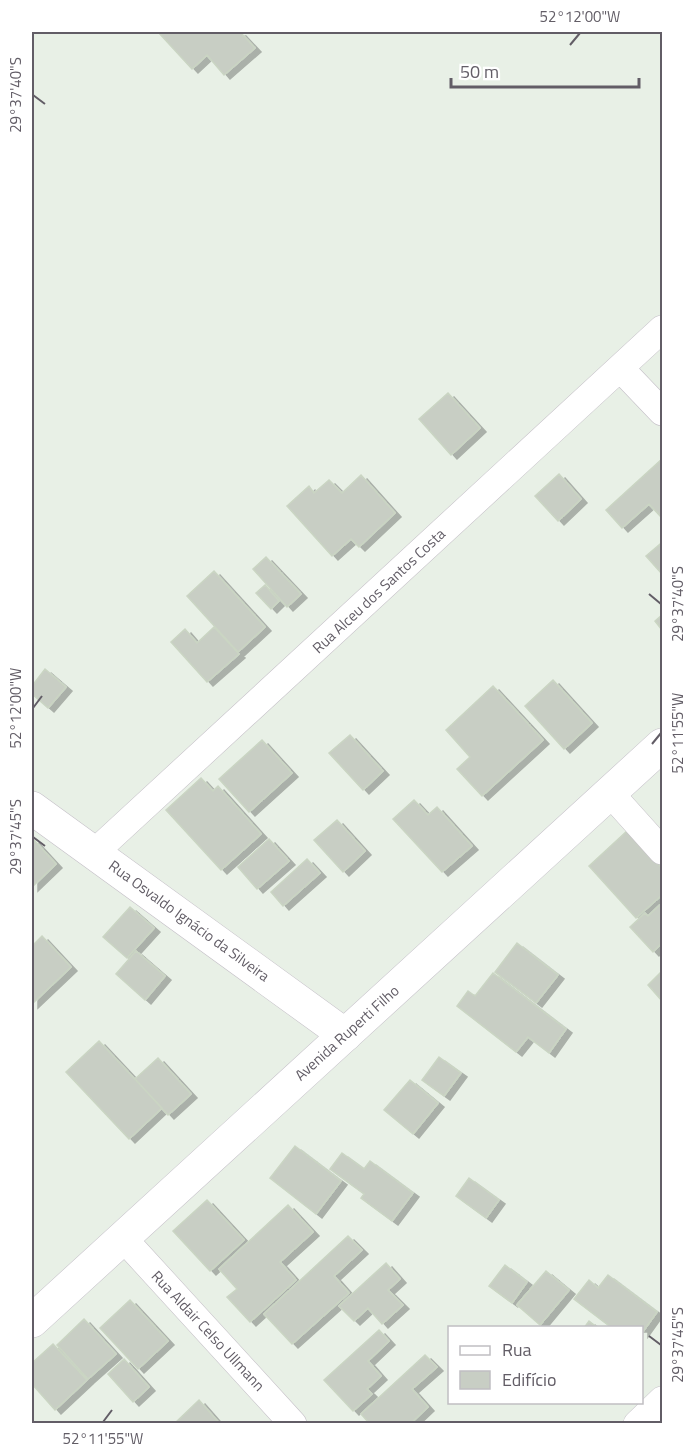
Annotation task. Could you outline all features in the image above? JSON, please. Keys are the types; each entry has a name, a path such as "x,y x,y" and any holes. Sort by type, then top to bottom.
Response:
{"main road":[{"name":"Avenida Ruperti Filho","path":"32,1321 663,745"},
{"name":"Rua Osvaldo Ignácio da Silveira","path":"32,808 345,1035"}],"street":[{"name":"Rua Alceu dos Santos Costa","path":"95,852 663,329"},
{"path":"620,368 663,412"},
{"path":"610,793 663,850"},
{"name":"Rua Aldair Celso Ullmann","path":"123,1238 293,1424"},
{"path":"637,1424 663,1400"}],"building":[{"path":"158,32 240,32 255,48 224,75 207,55 192,69"},
{"path":"448,393 480,428 451,455 419,419"},
{"path":"662,459 662,518 649,504 622,528 606,510"},
{"path":"559,474 581,499 558,521 535,496"},
{"path":"361,475 395,513 359,547 351,539 332,556 287,506 309,486 314,493 329,480 342,493"},
{"path":"660,544 662,547 662,574 646,556"},
{"path":"266,557 301,594 287,607 253,569"},
{"path":"214,571 265,627 238,652 187,596"},
{"path":"265,585 279,601 271,609 256,593"},
{"path":"662,615 662,630 655,621"},
{"path":"214,627 239,654 207,682 171,642 185,629 197,643"},
{"path":"45,669 66,687 48,708 32,694 32,686"},
{"path":"553,680 592,723 564,749 525,706"},
{"path":"493,686 543,740 482,796 457,769 470,757 446,730"},
{"path":"350,735 383,771 363,790 329,753"},
{"path":"262,740 292,773 249,812 219,779"},
{"path":"201,778 213,791 218,786 261,834 221,870 166,810"},
{"path":"414,800 428,815 437,807 472,846 442,872 393,819"},
{"path":"337,820 365,851 343,872 314,840"},
{"path":"628,830 662,868 662,895 636,918 589,866"},
{"path":"269,839 289,861 257,889 238,867"},
{"path":"32,840 56,864 32,887"},
{"path":"307,859 320,873 283,906 271,892"},
{"path":"662,903 662,943 653,952 630,927 645,913 648,916"},
{"path":"130,907 154,928 127,958 103,937"},
{"path":"42,936 71,967 32,1004 32,946"},
{"path":"517,943 558,975 536,1003 495,972"},
{"path":"136,951 165,976 145,1000 116,974"},
{"path":"662,971 662,1001 648,985"},
{"path":"493,973 566,1029 549,1053 528,1037 516,1052 457,1006 468,991 475,996"},
{"path":"99,1041 162,1108 129,1139 66,1072"},
{"path":"439,1057 461,1073 444,1096 422,1080"},
{"path":"158,1058 191,1094 168,1115 135,1079"},
{"path":"410,1080 438,1103 413,1134 384,1110"},
{"path":"295,1146 341,1181 316,1214 270,1178"},
{"path":"342,1153 364,1169 370,1161 413,1193 392,1221 361,1198 364,1194 330,1169"},
{"path":"469,1178 499,1200 486,1218 456,1196"},
{"path":"207,1200 244,1240 210,1271 173,1231"},
{"path":"288,1205 313,1232 280,1262 296,1280 250,1322 227,1297 237,1289 219,1269"},
{"path":"348,1236 362,1250 334,1276 349,1293 292,1344 264,1314"},
{"path":"386,1263 400,1279 388,1290 403,1305 382,1324 368,1308 354,1321 339,1306"},
{"path":"505,1265 527,1282 512,1303 489,1286"},
{"path":"546,1271 569,1290 540,1325 517,1305"},
{"path":"608,1275 657,1312 643,1332 643,1326 609,1326 574,1299 589,1280 598,1288"},
{"path":"130,1300 168,1341 138,1369 100,1328"},
{"path":"84,1319 116,1354 88,1379 57,1345"},
{"path":"589,1321 595,1326 585,1326"},
{"path":"379,1330 389,1341 368,1361 381,1376 367,1389 372,1394 353,1411 324,1380"},
{"path":"53,1344 87,1380 55,1410 32,1384 32,1363"},
{"path":"425,1355 437,1367 412,1389 428,1407 410,1424 370,1424 361,1414"},
{"path":"124,1359 149,1387 133,1402 108,1374"},
{"path":"199,1400 220,1424 174,1424"}]}
